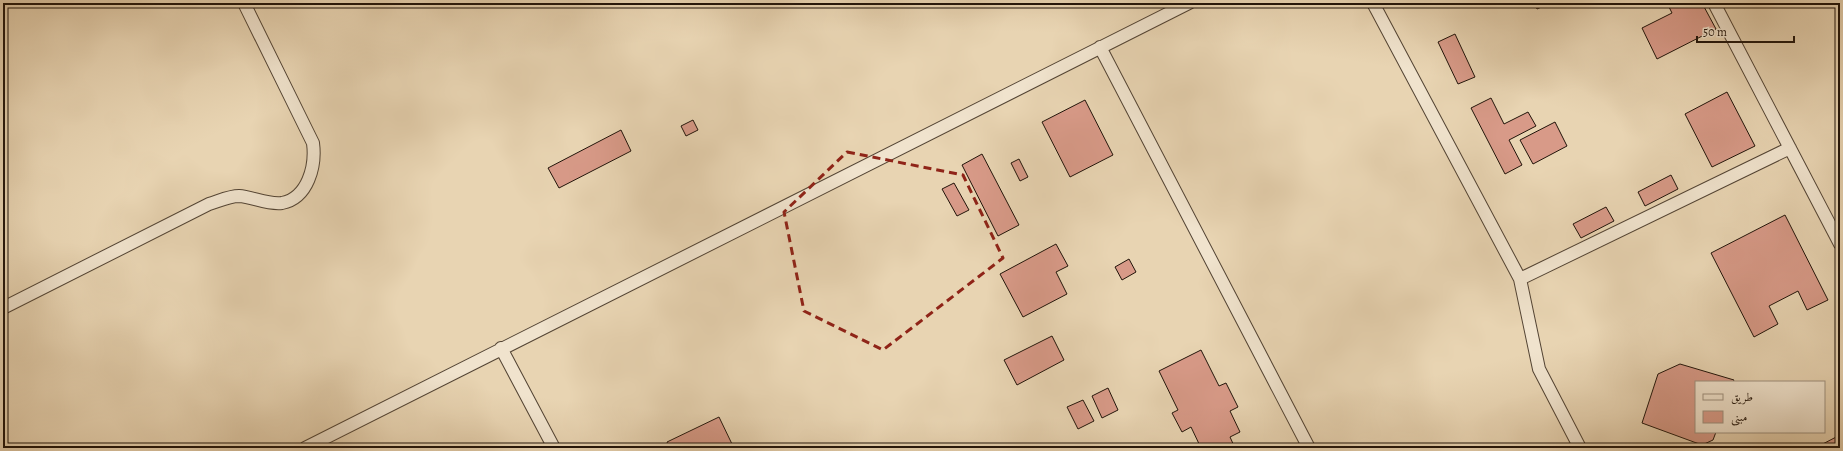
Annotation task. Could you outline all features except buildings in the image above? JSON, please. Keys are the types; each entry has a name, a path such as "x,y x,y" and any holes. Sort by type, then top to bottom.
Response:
{"street":[{"path":"3,308 209,204 238,196 281,203 290,200 299,192 312,172 315,156 313,143 244,3"},
{"path":"305,448 501,348 1190,3"},
{"path":"1373,3 1520,279 1539,369 1580,448"},
{"path":"1714,3 1840,244"},
{"path":"1100,47 1309,448"},
{"path":"1520,279 1790,148"},
{"path":"501,348 554,448"}],"highlighted area":[{"path":"847,152 963,175 1003,258 883,350 804,311 784,212"}]}
